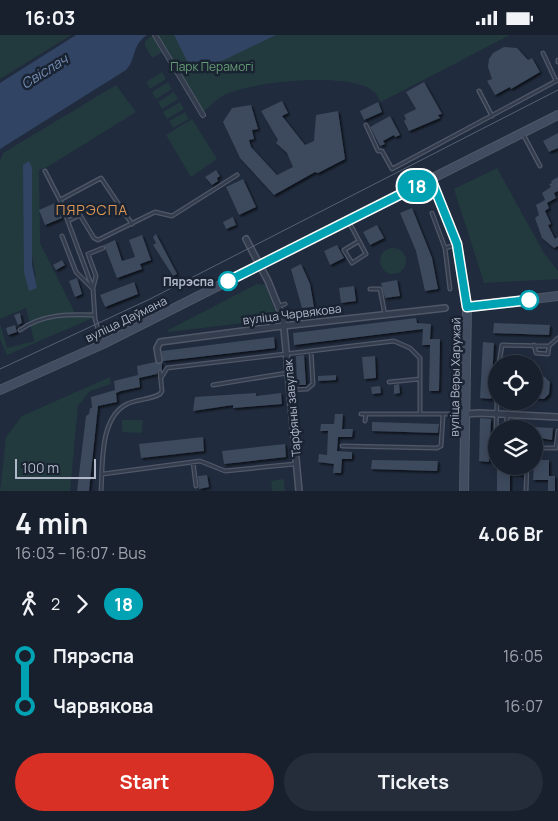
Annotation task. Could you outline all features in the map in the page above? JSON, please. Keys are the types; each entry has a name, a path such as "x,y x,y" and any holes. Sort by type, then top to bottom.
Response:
{"main road":[{"name":"вуліца Даўмана","path":"0,390 103,344 558,115"},
{"name":"вуліца Веры Харужай","path":"431,179 457,244 467,307 464,491"},
{"path":"467,307 558,296"}],"street":[{"path":"155,35 203,115"},
{"name":"Тарфяны завулак","path":"246,239 279,306 284,326 299,491"},
{"name":"вуліца Чарвякова","path":"158,360 157,348 160,342 445,308"},
{"path":"466,414 558,417"}],"lane":[{"path":"366,125 378,151 382,151 392,169 557,81 543,53"},
{"path":"479,91 492,116"},
{"path":"522,132 540,166"},
{"path":"45,171 60,200 93,289"},
{"path":"68,221 80,215 94,238 98,240 155,213 172,216 237,175"},
{"path":"60,200 101,177 132,224"},
{"path":"432,213 445,247 450,289"},
{"path":"348,221 366,253 352,263 344,250 359,241"},
{"path":"62,236 76,272 93,289"},
{"path":"445,247 457,244"},
{"path":"103,248 88,254 96,276 93,289 94,315 103,344"},
{"path":"370,289 380,289 385,315"},
{"path":"279,306 285,303"},
{"path":"20,330 30,323 67,313 94,315"},
{"path":"534,345 536,353 548,354 549,346 558,338"},
{"path":"161,378 167,368 394,341 410,348 420,358 420,414"},
{"path":"500,355 502,345 549,346"},
{"path":"290,391 307,389 313,384 311,350"},
{"path":"101,491 110,423 124,405 160,394 160,372"},
{"path":"213,385 289,373"},
{"path":"389,382 420,379"},
{"path":"496,410 496,420"},
{"path":"361,414 466,414"},
{"path":"365,421 366,414"},
{"path":"342,446 437,448 441,446 442,441 443,415"},
{"path":"507,415 507,420"},
{"path":"543,448 556,448 558,431"},
{"path":"103,473 200,461 225,471 297,463"},
{"path":"193,462 196,486"},
{"path":"526,475 526,491"}],"green space":[{"path":"0,35 71,35 0,79"},
{"path":"153,35 163,52 152,58 145,46 145,41"},
{"name":"Парк Перамогі","path":"155,35 510,35 381,102 373,91 359,84 320,80 296,81 273,83 234,91 221,97 203,112"},
{"path":"162,72 166,79 150,89 146,82"},
{"path":"168,82 172,89 156,99 152,92"},
{"path":"116,85 136,112 49,166 39,170 40,243 75,313 93,311 93,318 7,355 0,339 0,323 7,348 34,341 26,308 0,319 0,161 3,153","holes":["24,167 32,168 32,256 36,278 24,272"]},
{"path":"174,92 178,99 162,109 158,102"},
{"path":"180,102 184,109 167,119 163,112"},
{"path":"185,112 189,119 173,128 169,121"},
{"path":"192,119 217,159 191,177 166,135"},
{"path":"497,168 544,253 558,271 558,279 484,283 454,189"},
{"path":"393,248 402,252 406,261 402,270 393,274 384,270 380,261 384,252"},
{"path":"257,284 265,285 277,316 276,319 168,332 168,330"},
{"path":"110,377 111,384 90,391 78,406 70,491 0,491 6,437 22,416"},
{"path":"122,420 143,420 142,433 122,432"},
{"path":"284,479 285,491 272,491 271,481"}],"water":[{"name":"Свіслач","path":"76,35 147,35 136,48 132,61 126,70 0,149 0,83"},
{"path":"174,35 276,35 224,60 213,64 206,61 201,66 187,61"},
{"path":"29,161 32,168 32,265 37,288 29,291 24,272 23,165"}],"building":[{"path":"504,47 517,48 528,60 532,58 540,72 511,89 510,87 495,95 487,81 492,79 488,67 489,59 493,53"},
{"path":"424,82 442,114 438,115 440,118 409,131 404,121 406,119 404,115 416,109 406,92"},
{"path":"282,101 288,113 282,116 305,145 314,141 316,115 338,111 345,159 318,173 315,172 274,195 240,158 223,122 232,108 251,105 258,129 252,130 254,139 249,140 251,147 277,175 293,167 287,153 276,143 278,140 261,111"},
{"path":"378,102 382,112 364,120 360,111"},
{"path":"390,116 400,135 395,137 394,135 383,141 385,144 380,146 370,127"},
{"path":"558,133 558,148 549,152 543,141"},
{"path":"216,170 220,176 217,178 218,181 212,185 205,177"},
{"path":"558,177 558,191 554,193 556,198 547,203 549,208 545,211 551,224 548,225 555,239 558,237 558,246 554,248 542,238 535,218 539,215 536,205 545,200 542,193 551,187 549,184 552,183 551,181"},
{"path":"243,179 256,207 239,215 226,187"},
{"path":"55,203 62,218 45,225 39,210"},
{"path":"412,208 432,258 438,289 425,291 416,251 400,213"},
{"path":"233,217 236,225 226,229 223,222"},
{"path":"377,225 384,238 370,245 363,232"},
{"path":"156,234 177,274 173,276 153,245 156,243 153,237"},
{"path":"142,235 151,260 140,264 142,269 117,278 104,245 115,240 122,261 135,257 129,240"},
{"path":"337,245 344,258 330,265 324,251"},
{"path":"62,260 65,265 56,270 53,265"},
{"path":"301,264 310,284 314,307 302,308 291,269"},
{"path":"77,278 82,294 75,297 69,281"},
{"path":"397,280 400,296 385,298 381,283"},
{"path":"134,282 138,294 105,307 100,295"},
{"path":"354,286 356,301 341,303 339,288"},
{"path":"20,313 22,323 18,325 14,315"},
{"path":"416,318 417,323 431,324 430,339 440,339 439,391 429,391 430,345 422,345 423,329 294,345 293,333"},
{"path":"494,323 550,325 549,335 493,333"},
{"path":"15,325 17,332 8,335 6,328"},
{"path":"274,337 275,348 163,361 162,351"},
{"path":"483,342 494,343 493,355 488,355 488,399 480,398"},
{"path":"304,355 306,385 297,385 296,356"},
{"path":"375,356 376,378 364,379 362,357"},
{"path":"155,362 162,363 162,370 158,370 157,374 139,378 140,387 116,393 117,402 98,406 89,491 77,491 86,416 89,414 90,408 92,408 91,397 115,390 114,381 138,375 137,366"},
{"path":"336,375 336,380 318,381 318,376"},
{"path":"543,377 550,382 549,394 544,399"},
{"path":"399,384 400,393 394,394 394,385"},
{"path":"380,386 381,393 372,394 371,387"},
{"path":"256,393 256,396 281,393 282,404 233,408 233,405 193,411 195,397"},
{"path":"335,414 343,414 342,429 353,429 352,437 338,437 337,451 352,452 352,459 342,459 341,473 333,473 334,464 318,462 319,454 327,455 328,431 320,431 321,424 334,424"},
{"path":"480,418 491,419 488,420 488,462 479,461"},
{"path":"372,422 439,424 438,433 372,431"},
{"path":"543,427 553,428 552,440 543,438"},
{"path":"203,437 204,451 141,458 139,444"},
{"path":"285,444 286,457 224,464 222,451"},
{"path":"372,460 438,461 437,471 371,469"},
{"path":"543,460 549,460 549,476 555,476 555,491 548,491 548,480 533,480 533,475 543,475"},
{"path":"207,475 209,487 199,489 198,476"},
{"path":"497,475 510,475 510,491 497,491"}],"tram line":[{"path":"0,369 150,299 558,90"}],"bus line":[{"name":"18","path":"228,281 431,179 457,244 467,307 529,300"}],"place":[{"name":"Пярэспа","path":"228,281"}],"district":[{"name":"ПЯРЭСПА","path":"92,209"}]}
